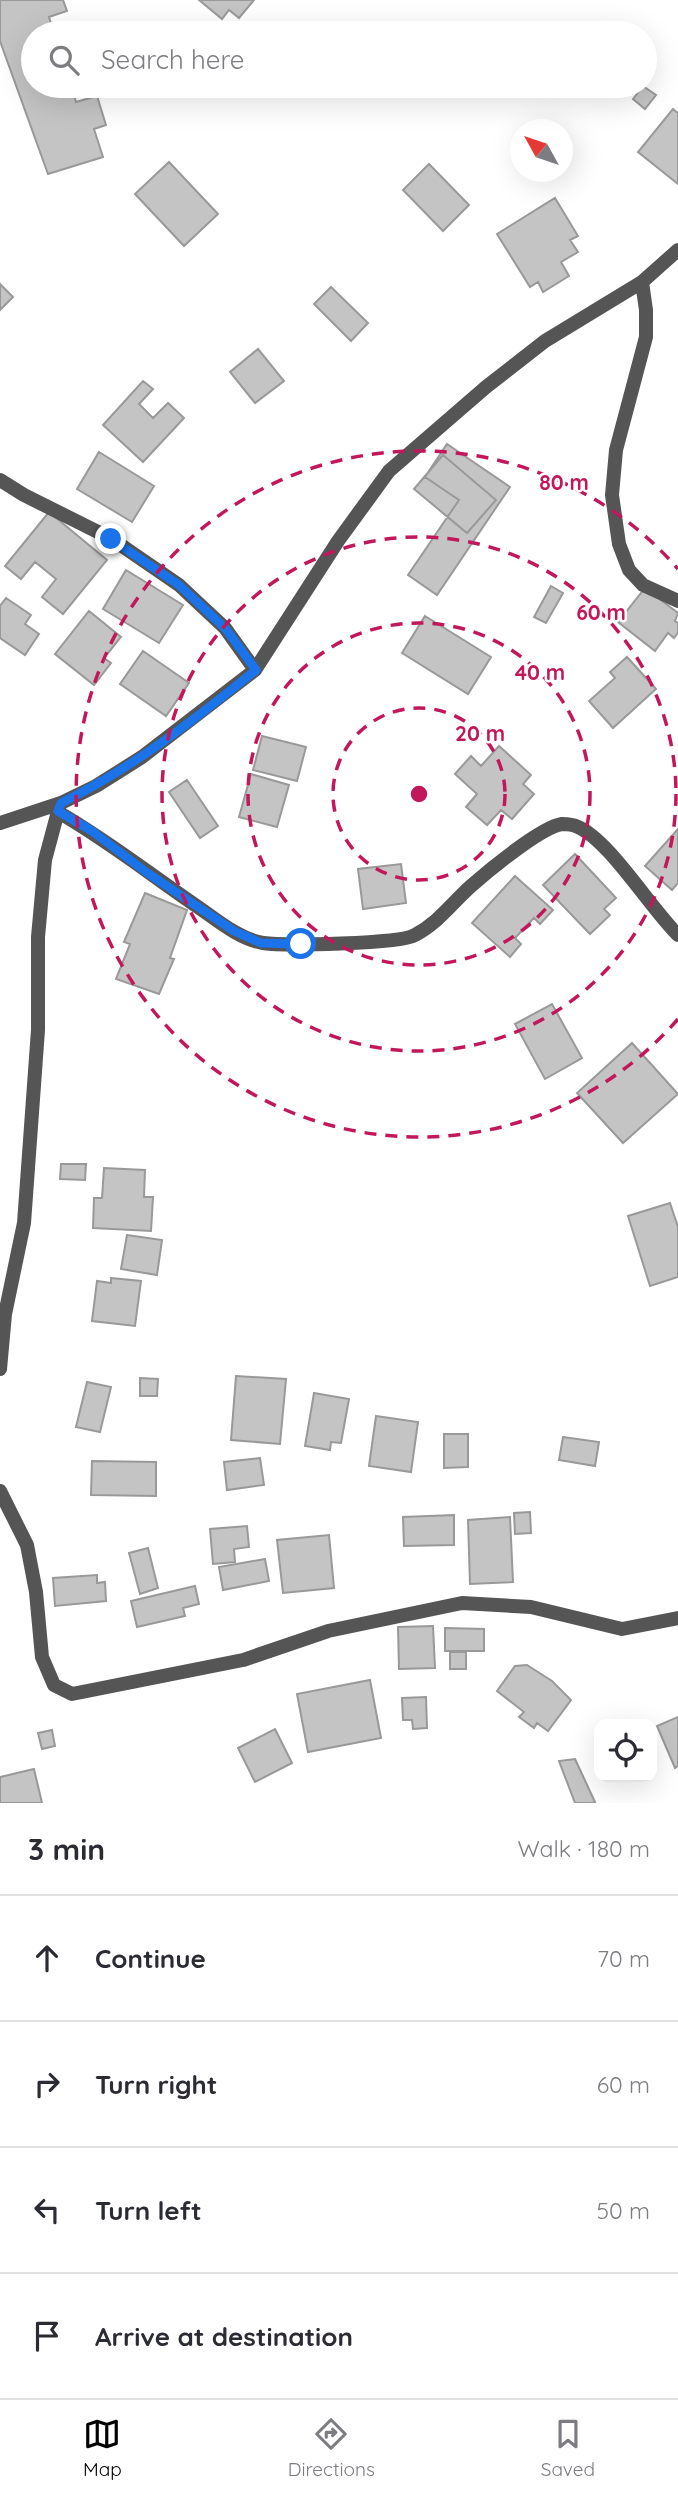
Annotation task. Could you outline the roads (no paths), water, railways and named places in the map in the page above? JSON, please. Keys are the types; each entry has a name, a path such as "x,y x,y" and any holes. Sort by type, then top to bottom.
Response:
{"street":[{"path":"0,823 59,807 96,786 142,757 256,670 338,541 389,471 486,387 545,341 642,282 678,250"},
{"path":"642,282 646,337 616,450 612,495 619,544 629,570 643,585 678,601"},
{"path":"0,480 111,539 179,585 225,628 256,670"},
{"path":"59,807 146,872 234,931 261,943 362,942 413,937 434,923 470,887 512,854 550,829 564,824 576,826 590,834 618,864 661,919 678,935"},
{"path":"0,1368 5,1314 24,1223 38,1030 39,924 45,860 59,807"},
{"path":"0,1491 27,1545 37,1592 41,1657 54,1685 72,1695 243,1660 328,1631 462,1603 531,1607 622,1629 678,1618"}]}
